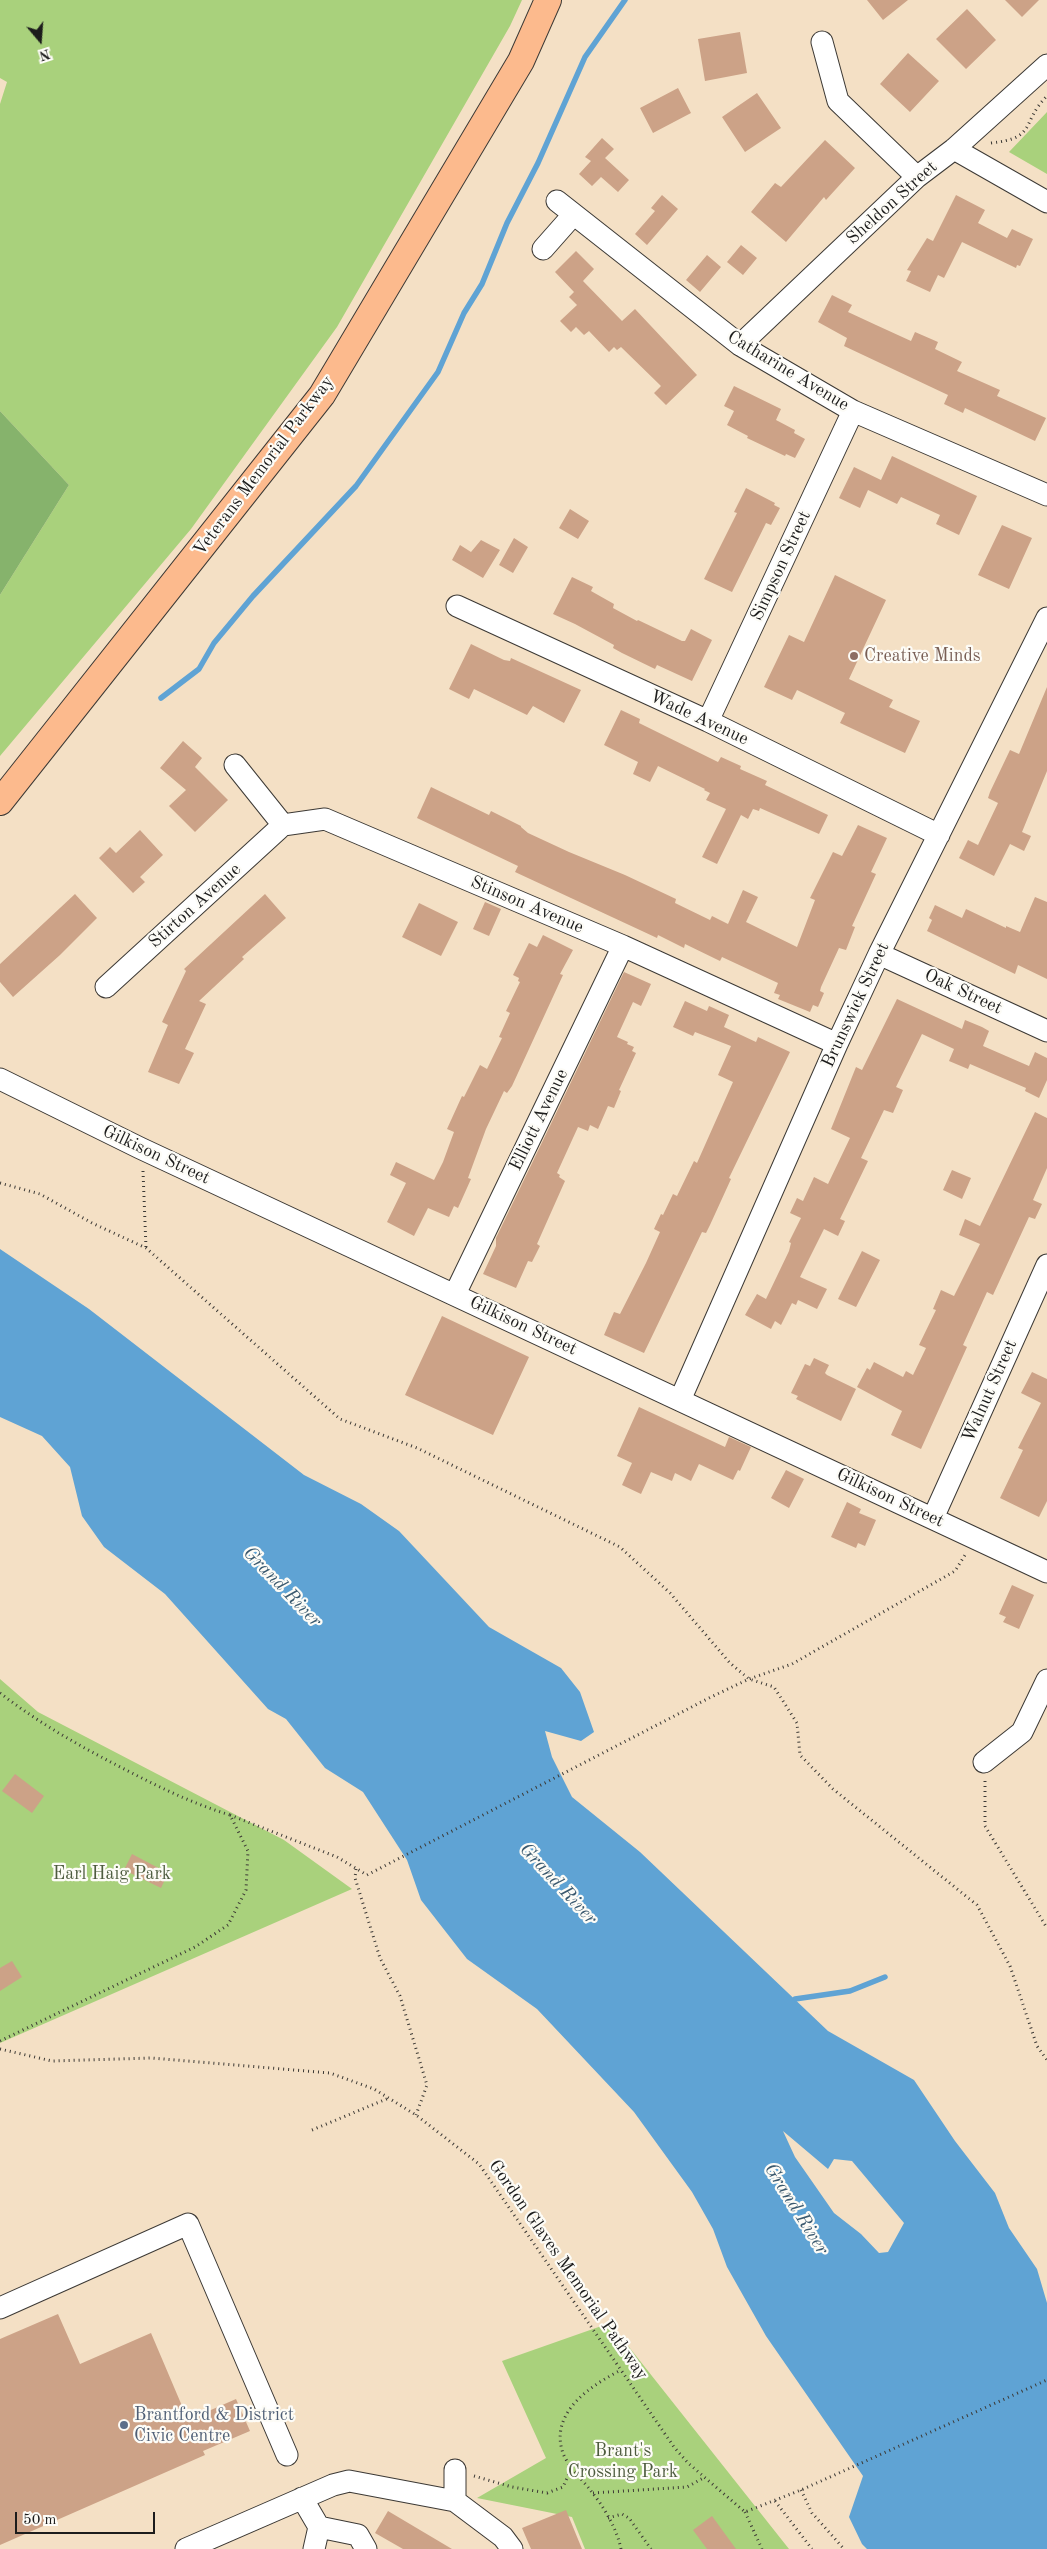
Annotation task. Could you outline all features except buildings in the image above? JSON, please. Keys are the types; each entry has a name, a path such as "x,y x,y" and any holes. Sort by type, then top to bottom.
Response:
{"main road":[{"name":"Veterans Memorial Parkway","path":"0,802 322,395 521,61 548,0"}],"street":[{"path":"822,42 838,100 917,177"},
{"name":"Sheldon Street","path":"740,345 917,177 954,149 1047,65"},
{"path":"954,149 1047,202"},
{"name":"Catharine Avenue","path":"543,249 565,208 740,345 853,411 1047,495"},
{"name":"Simpson Street","path":"708,721 853,411"},
{"name":"Wade Avenue","path":"457,606 708,721 939,835"},
{"name":"Brunswick Street","path":"680,1400 837,1044 879,954 1047,618"},
{"path":"235,765 283,825"},
{"name":"Stinson Avenue","path":"283,825 324,818 623,946 837,1044"},
{"name":"Stirton Avenue","path":"106,987 283,825"},
{"name":"Elliott Avenue","path":"455,1294 623,946"},
{"name":"Oak Street","path":"879,954 1047,1031"},
{"name":"Gilkison Street","path":"0,1079 140,1148 1047,1572"},
{"name":"Walnut Street","path":"933,1518 1047,1265"},
{"path":"984,1762 1022,1732 1047,1680"},
{"path":"0,2308 188,2224 287,2455"},
{"path":"455,2501 464,2473"},
{"path":"186,2549 333,2485 349,2481 455,2501 503,2537 512,2549"},
{"path":"302,2498 319,2527 314,2549"},
{"path":"319,2527 358,2535 366,2549"}],"path":[{"path":"988,143 1017,138 1026,130 1034,112 1047,96"},
{"path":"140,1148 146,1248"},
{"path":"0,1183 40,1194 92,1223 146,1248 340,1419 416,1448 620,1547 670,1593 730,1663 749,1678 774,1687 797,1723 800,1754 833,1789 977,1905 1010,1966 1037,2046 1047,2060"},
{"path":"0,1693 40,1723 91,1752 202,1806 337,1857 367,1875 386,1867 387,1864 749,1678 792,1664 954,1571"},
{"path":"984,1762 985,1826 1047,1928"},
{"path":"0,2041 195,1947 228,1925 246,1890 248,1851 230,1815"},
{"path":"356,1869 355,1878 380,1958 400,1996 427,2085 416,2115"},
{"name":"Gordon Glaves Memorial Pathway","path":"0,2049 52,2061 152,2058 330,2073 374,2089 389,2098 416,2115 479,2164 674,2446 688,2463 745,2512"},
{"path":"312,2130 389,2098"},
{"path":"621,2370 588,2389 571,2407 561,2428 562,2450 572,2467 594,2493 618,2535 621,2549"},
{"path":"762,2549 745,2512 801,2490 1047,2380"},
{"path":"464,2473 512,2487 547,2493 563,2487 572,2467"},
{"path":"594,2493 687,2487 705,2477"},
{"path":"801,2490 812,2513 844,2549"},
{"path":"775,2501 812,2549"},
{"path":"608,2518 622,2514 629,2518 651,2549"}],"green space":[{"path":"0,0 522,0 510,26 337,327 191,529 0,756 0,595 69,485 0,411 0,104 7,82 0,78"},
{"path":"1047,112 1047,174 1009,152"},
{"path":"0,411 69,485 0,595"},
{"name":"Earl Haig Park","path":"0,1679 38,1712 284,1840 352,1889 0,2043"},
{"name":"Brant's Crossing Park","path":"610,2323 789,2549 585,2549 572,2517 477,2498 546,2458 502,2361"}],"water":[{"name":"Grand River","path":"0,1249 89,1309 304,1475 361,1504 399,1531 489,1627 561,1668 580,1692 594,1732 581,1741 545,1731 552,1757 572,1797 640,1852 828,2031 914,2080 955,2141 995,2193 1009,2228 1037,2269 1047,2303 1047,2549 867,2549 862,2544 849,2517 863,2476 766,2336 727,2267 713,2229 692,2192 634,2112 537,2009 467,1959 421,1900 407,1860 363,1792 325,1768 286,1719 268,1709 165,1594 104,1547 82,1516 70,1467 42,1436 0,1417","holes":["783,2131 828,2169 834,2159 852,2161 904,2223 888,2252 879,2253 861,2234 834,2213 795,2157"]}],"waterway":[{"path":"161,698 199,669 214,643 253,596 356,486 438,372 464,313 482,284 507,223 538,163 585,57 625,0"},
{"path":"795,1999 850,1991 885,1977"}],"place":[{"name":"Creative Minds","path":"854,656"},
{"name":"Brantford & District Civic Centre","path":"124,2425"}]}
